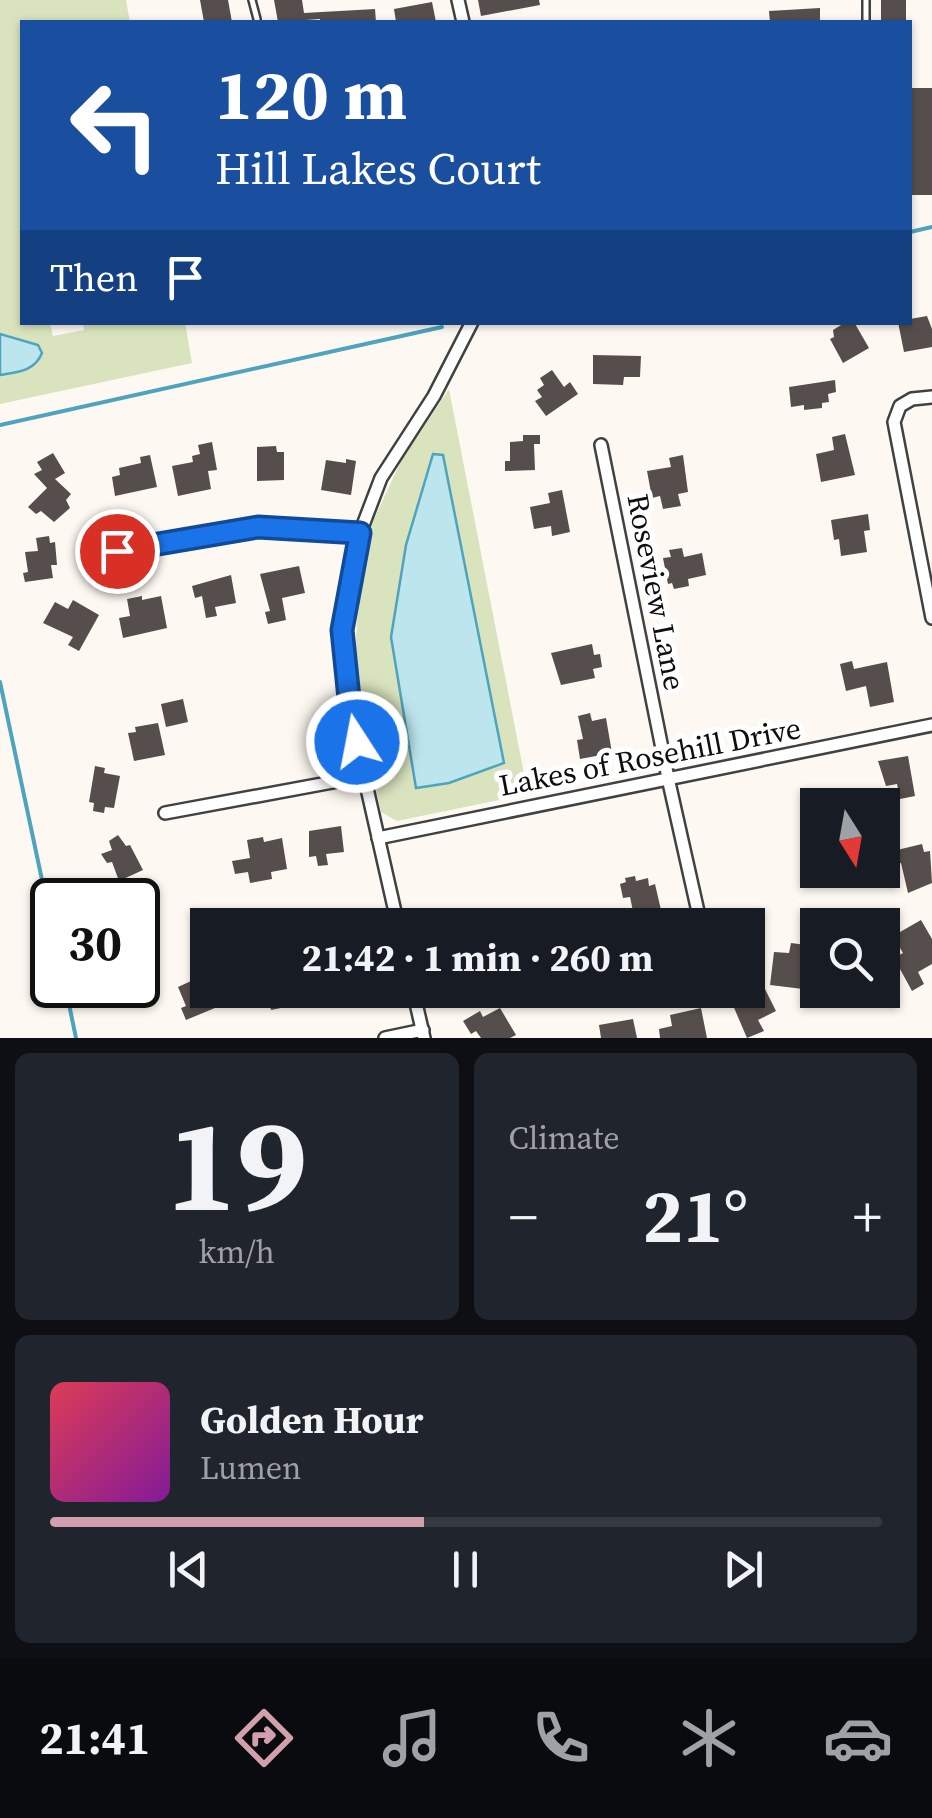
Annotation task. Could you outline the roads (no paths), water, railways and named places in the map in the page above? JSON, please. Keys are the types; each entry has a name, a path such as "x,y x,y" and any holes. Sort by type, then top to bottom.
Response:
{"street":[{"path":"394,908 350,708 342,630 360,533 382,478 434,396 470,325"},
{"path":"932,397 912,399 900,406 894,422 932,618"},
{"name":"Roseview Lane","path":"602,445 697,908"},
{"path":"117,551 258,527 360,533"},
{"name":"Lakes of Rosehill Drive","path":"378,838 932,725"},
{"path":"165,813 365,776"},
{"path":"385,1038 424,1034 418,1008"}],"lane":[{"path":"252,0 257,19"}],"water":[{"path":"0,334 38,345 42,353 39,359 25,370 0,375"},
{"path":"433,454 443,455 504,763 449,783 416,788 391,637 406,545"}],"waterway":[{"path":"912,232 932,227"},
{"path":"0,425 442,327"},
{"path":"0,682 42,878"},
{"path":"70,1008 76,1038"}]}
